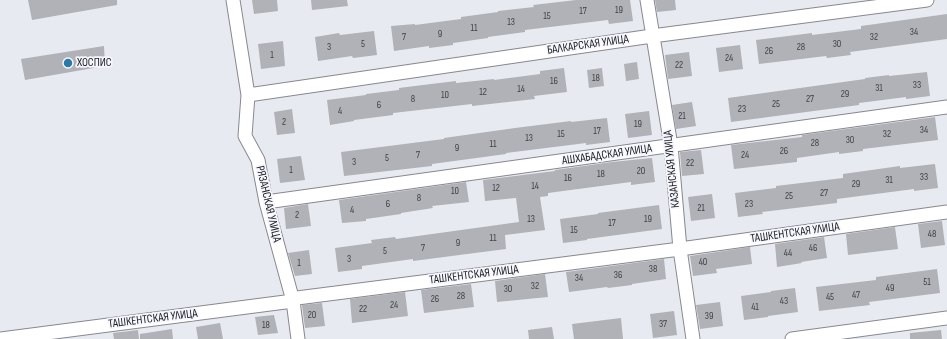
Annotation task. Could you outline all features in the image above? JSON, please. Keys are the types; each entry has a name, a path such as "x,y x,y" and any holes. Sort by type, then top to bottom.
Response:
{"street":[{"name":"РЯЗАНСКАЯ УЛИЦА","path":"233,0 248,95 245,136 258,160 266,202 293,301 298,339"},
{"name":"КАЗАНСКАЯ УЛИЦА","path":"647,0 671,146 680,249 693,339"},
{"name":"БАЛКАРСКАЯ УЛИЦА","path":"248,95 652,36 927,0"},
{"name":"АШХАБАДСКАЯ УЛИЦА","path":"266,202 947,107"},
{"name":"ТАШКЕНТСКАЯ УЛИЦА","path":"1,339 293,301 297,298 680,249 947,212"},
{"path":"792,339 947,318"}],"building":[{"path":"28,0 117,0 117,5 32,20"},
{"path":"252,0 277,0 278,11 254,14"},
{"path":"311,0 347,0 348,6 312,10"},
{"path":"576,0 630,0 633,21 609,24 608,20 525,30 525,32 453,43 453,45 429,48 429,46 394,51 391,26 415,25 461,19 461,17 534,7 533,5"},
{"path":"655,0 675,0 676,10 657,12"},
{"path":"947,14 947,39 850,52 851,55 827,58 826,56 759,64 756,40 861,29 861,26"},
{"path":"374,31 377,55 353,58 352,56 318,61 315,37 339,33 340,35"},
{"path":"283,41 285,66 261,69 258,44"},
{"path":"740,45 743,69 719,72 716,48"},
{"path":"104,46 105,66 25,80 21,59"},
{"path":"689,52 692,76 668,79 665,55"},
{"path":"637,62 639,79 626,81 624,64"},
{"path":"564,68 567,92 534,96 535,99 472,106 472,104 393,113 393,115 330,125 327,100 399,90 399,88 423,85 456,81 456,83 494,80 540,74 540,71"},
{"path":"602,68 604,86 589,88 587,70"},
{"path":"927,72 930,96 906,99 906,97 859,103 859,105 731,122 728,98 865,78"},
{"path":"692,102 696,126 676,129 672,105"},
{"path":"292,109 295,133 277,135 274,112"},
{"path":"649,111 652,135 628,138 625,114"},
{"path":"935,117 938,140 863,149 863,151 839,154 839,152 797,158 797,162 734,169 731,145 802,137 802,135"},
{"path":"607,118 610,142 586,145 586,143 506,153 432,164 432,166 344,176 341,152 515,128"},
{"path":"701,150 704,174 682,176 680,152"},
{"path":"301,156 305,180 280,183 277,159"},
{"path":"652,158 655,182 631,185 631,182 548,193 548,196 540,197 545,230 505,235 506,249 413,261 413,259 362,266 362,269 338,272 335,248 372,243 371,240 395,237 396,239 519,222 516,198 485,201 483,180"},
{"path":"935,164 938,188 914,191 914,189 837,199 837,203 762,212 763,214 738,217 735,193 776,188 776,186 843,178 843,174 900,166 900,168"},
{"path":"466,182 469,202 432,206 433,208 366,219 366,221 342,223 339,200"},
{"path":"712,194 715,218 691,221 688,197"},
{"path":"308,204 311,226 286,229 284,208"},
{"path":"659,205 662,229 563,243 560,219"},
{"path":"942,221 945,245 921,248 918,224"},
{"path":"895,227 898,249 848,255 846,234"},
{"path":"824,237 827,258 777,267 775,244"},
{"path":"750,247 752,264 716,269 717,273 693,276 690,256"},
{"path":"309,250 312,274 295,276 288,253"},
{"path":"664,259 666,279 632,285 569,292 566,272"},
{"path":"937,269 940,293 869,302 870,305 819,311 816,287 876,280 876,277"},
{"path":"545,274 548,297 497,302 495,281"},
{"path":"471,284 474,307 424,313 421,290"},
{"path":"795,288 798,312 744,320 741,296"},
{"path":"405,292 408,316 352,323 350,299"},
{"path":"720,302 723,326 700,329 696,305"},
{"path":"322,303 325,326 305,328 302,305"},
{"path":"674,311 677,335 653,338 650,314"},
{"path":"274,315 278,333 258,335 255,317"},
{"path":"621,318 623,339 574,339 572,324"},
{"path":"220,323 223,339 198,339 196,327"},
{"path":"552,327 554,339 529,339 528,330"},
{"path":"172,329 173,339 140,339 140,334"},
{"path":"138,330 139,339 114,339 113,333"},
{"path":"941,330 942,339 910,339 910,333"}],"place":[{"name":"ХОСПИС","path":"68,63"}]}
